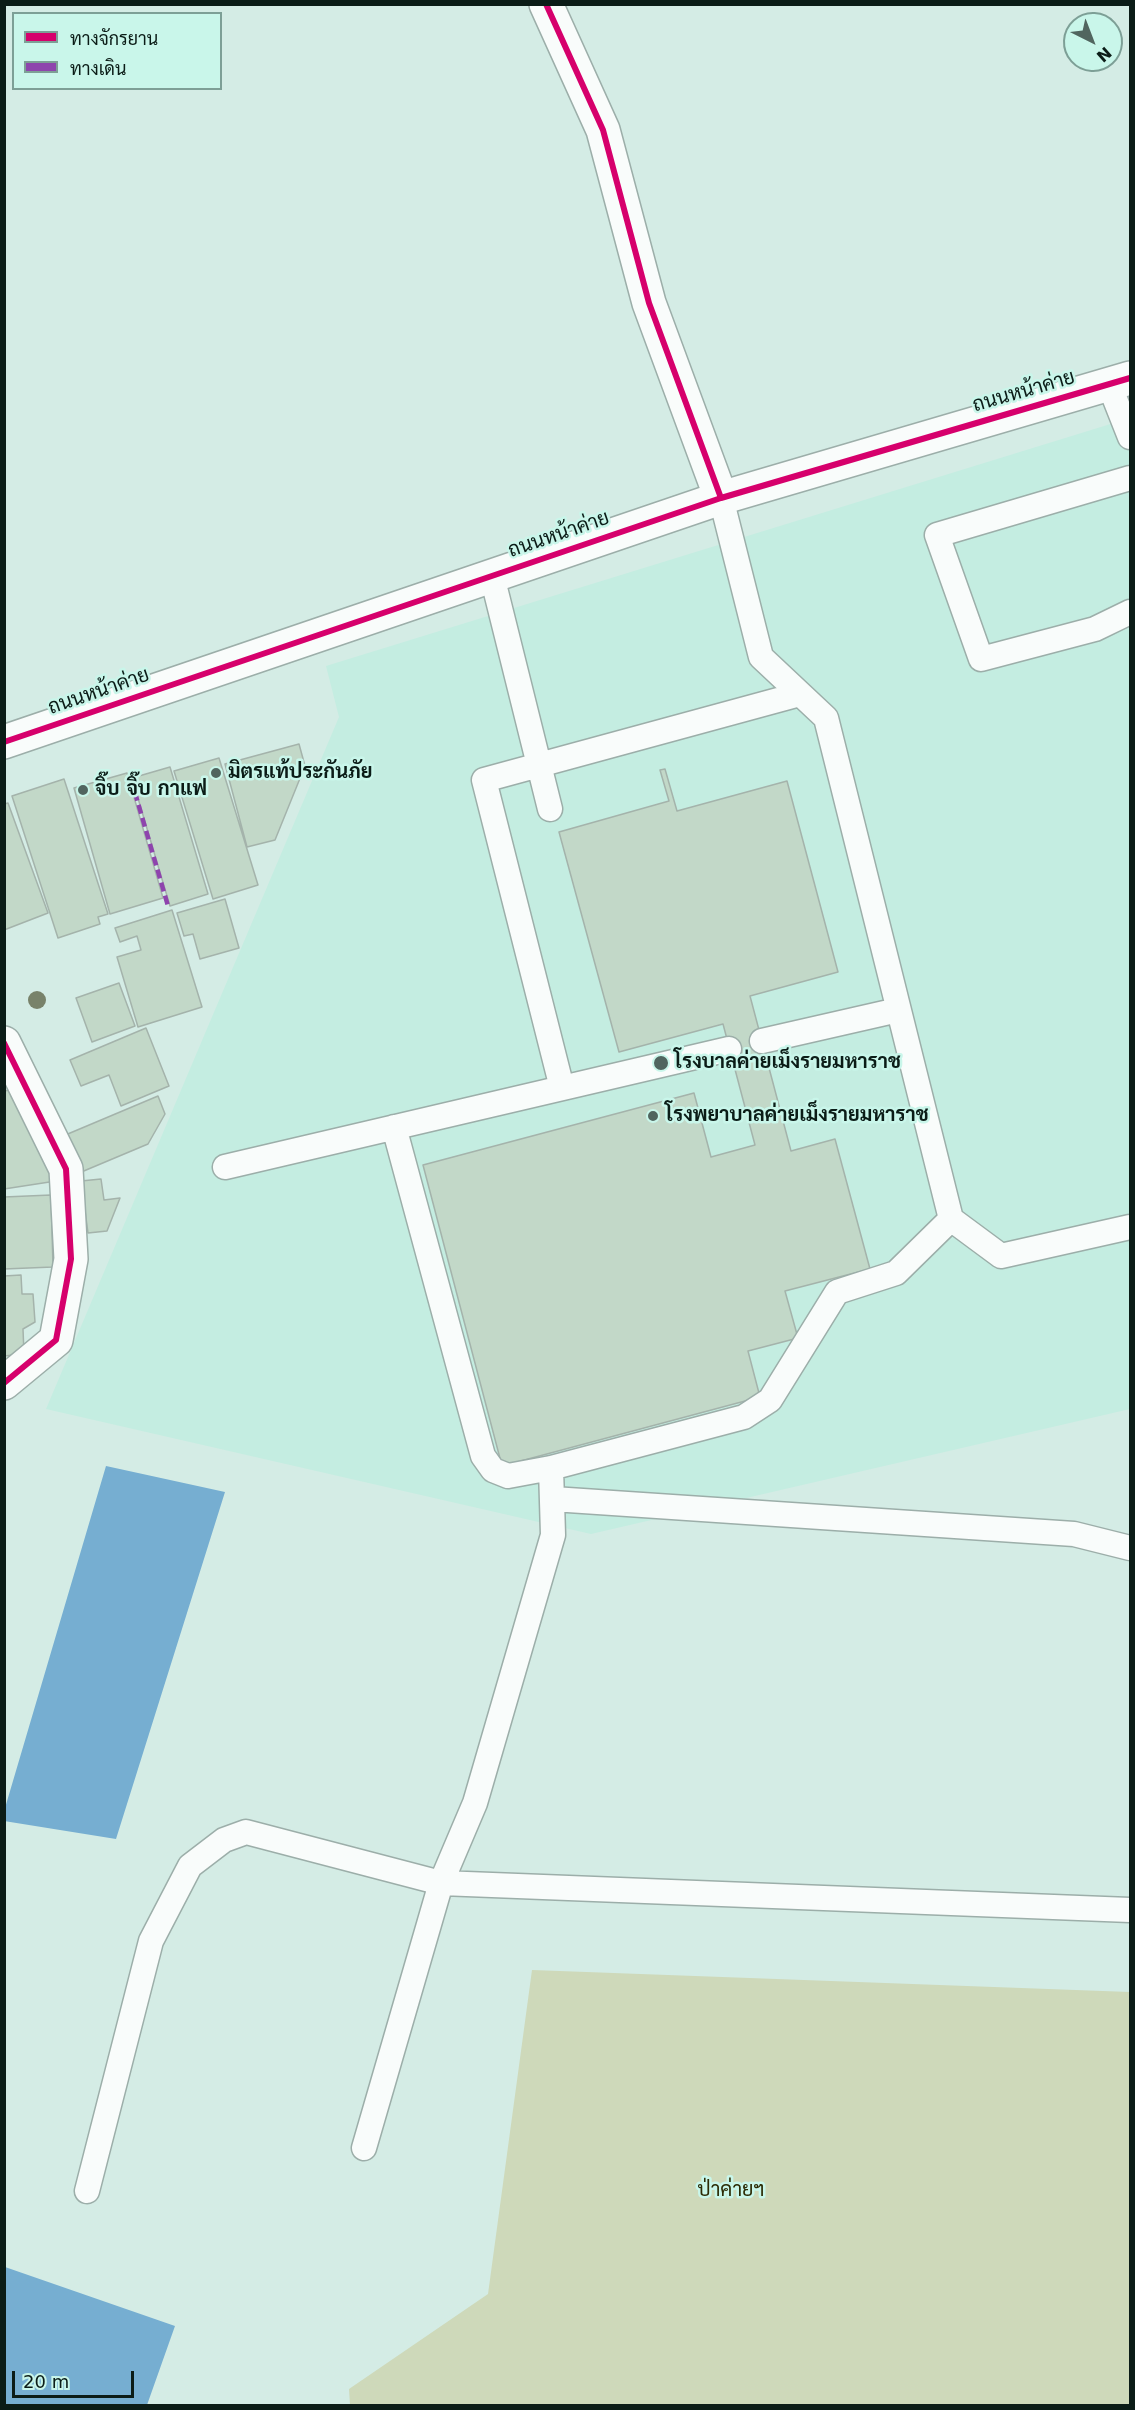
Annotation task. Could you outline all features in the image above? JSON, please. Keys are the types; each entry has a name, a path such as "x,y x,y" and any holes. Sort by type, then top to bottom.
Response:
{"street":[{"path":"546,4 603,130 649,303 721,498"},
{"name":"ถนนหน้าค่าย","path":"4,742 721,498 1120,381"},
{"path":"4,1043 66,1169 71,1259 56,1340 4,1383"}],"lane":[{"path":"1120,381 1131,436"},
{"path":"1131,478 937,535 981,659 1095,629 1131,612"},
{"path":"721,498 761,657 826,718 951,1219 1000,1256 1131,1227"},
{"path":"492,576 550,809"},
{"path":"562,1088 484,780 539,767 800,694"},
{"path":"762,1041 898,1010"},
{"path":"225,1167 729,1049"},
{"path":"394,1127 483,1456 494,1470 508,1476 551,1468 744,1417 770,1400 837,1292 896,1273 951,1219"},
{"path":"364,2148 441,1883 475,1803 553,1535 551,1468"},
{"path":"553,1499 1074,1534 1131,1548"},
{"path":"87,2191 151,1941 190,1866 224,1840 246,1832 441,1883 1131,1910"}],"shaded area":[{"name":"โรงบาลค่ายเม็งรายมหาราช","path":"1130,418 1130,1409 591,1534 46,1409 339,717 326,666"}],"green space":[{"name":"ป่าค่ายฯ","path":"532,1970 1130,1992 1130,2405 350,2405 349,2389 488,2294"}],"water":[{"path":"106,1466 225,1492 116,1839 4,1821 5,1808"},
{"path":"5,2267 175,2326 147,2405 5,2405"}],"building":[{"path":"299,744 305,766 275,840 247,847 225,764"},
{"path":"219,758 258,885 213,899 174,771"},
{"path":"170,767 208,894 170,906 132,778"},
{"name":"โรงพยาบาลค่ายเม็งรายมหาราช","path":"665,769 677,811 787,781 838,972 750,996 791,1151 835,1139 870,1269 785,1291 798,1338 748,1351 760,1397 502,1466 423,1165 694,1093 711,1157 755,1145 723,1024 619,1052 559,832 669,801 660,770"},
{"path":"127,773 163,898 110,914 74,788"},
{"path":"64,779 108,914 98,917 100,924 58,938 12,796"},
{"path":"8,803 48,913 4,930 4,804"},
{"path":"225,899 239,948 200,959 193,934 184,936 177,913"},
{"path":"172,910 202,1007 138,1027 117,957 141,950 137,936 120,942 115,928"},
{"path":"119,983 135,1026 92,1042 76,998"},
{"path":"146,1028 169,1086 121,1106 109,1075 81,1086 70,1060"},
{"path":"16,1089 56,1181 4,1189 4,1091"},
{"path":"158,1096 165,1114 148,1144 79,1173 63,1136"},
{"path":"101,1179 104,1200 120,1198 107,1231 88,1233 81,1181"},
{"path":"51,1195 53,1267 4,1269 4,1197"},
{"path":"21,1275 22,1294 33,1294 35,1322 23,1329 24,1354 4,1356 4,1276"}],"marked path":[{"path":"131,779 168,906"}],"cycle path":[{"path":"546,4 603,130 649,303 721,498"},
{"path":"4,742 721,498 1130,378"},
{"path":"4,1043 66,1169 71,1259 56,1340 4,1383"}],"place":[{"name":"มิตรแท้ประกันภัย","path":"216,773"},
{"name":"จิ๊บ จิ๊บ กาแฟ","path":"83,790"},
{"name":"โรงบาลค่ายเม็งรายมหาราช","path":"661,1063"},
{"name":"โรงพยาบาลค่ายเม็งรายมหาราช","path":"653,1116"}]}
